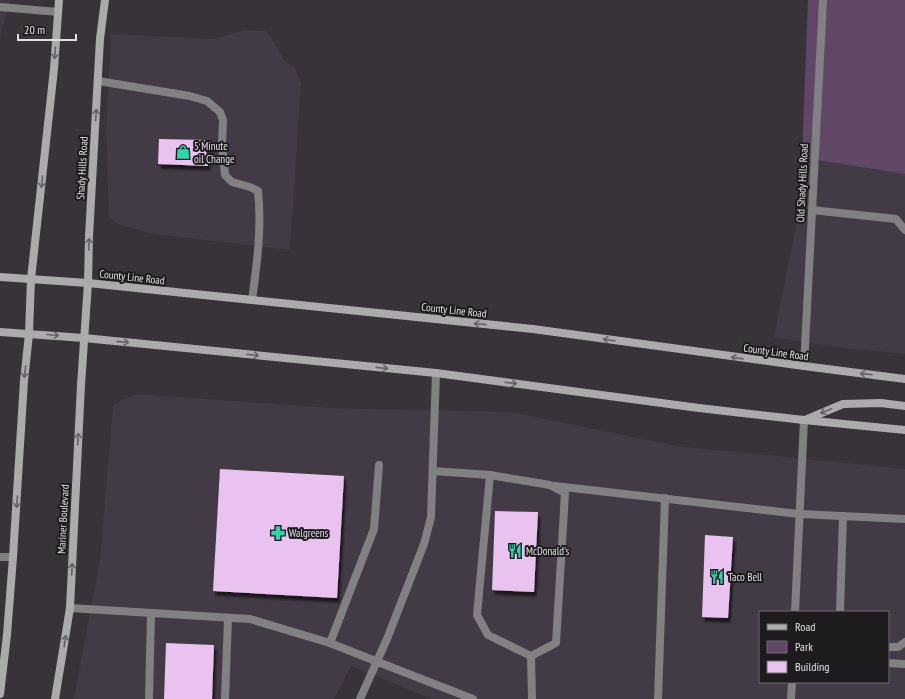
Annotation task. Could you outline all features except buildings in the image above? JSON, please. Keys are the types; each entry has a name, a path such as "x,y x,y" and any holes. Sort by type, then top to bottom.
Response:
{"main road":[{"path":"0,694 7,635 13,557 24,381 29,334 31,279 54,69 59,0"},
{"name":"Shady Hills Road","path":"84,338 100,39 105,0"},
{"name":"County Line Road","path":"0,278 88,283 533,329 905,379"},
{"path":"0,332 84,338 436,373 804,420 905,430"},
{"name":"Mariner Boulevard","path":"55,699 70,608 84,338"},
{"path":"804,420 843,404 881,403 905,406"}],"street":[{"name":"Old Shady Hills Road","path":"804,366 823,0"},
{"path":"0,7 58,12"},
{"path":"98,81 208,101 220,112 223,120 222,144 225,175 232,182 258,191 260,204 259,245 252,300"},
{"path":"812,210 896,219 905,230"},
{"path":"360,699 378,662 424,544 431,517 436,373"},
{"path":"795,611 804,420"},
{"path":"330,643 374,529 379,465"},
{"path":"433,471 490,475 550,485 800,514 905,520"},
{"path":"490,475 477,615 488,635 531,656"},
{"path":"531,656 556,643 565,494 550,485"},
{"path":"658,699 665,498"},
{"path":"840,611 843,516"},
{"path":"0,557 13,557"},
{"path":"70,608 250,619 330,643 473,699"},
{"path":"149,699 151,613"},
{"path":"224,699 228,618"},
{"path":"889,647 898,647 905,642"},
{"path":"531,656 532,699"},
{"path":"889,663 905,664"},
{"path":"791,699 792,683"}],"shaded area":[{"path":"0,0 10,0 0,37"},
{"path":"244,30 265,31 275,43 283,59 295,69 301,83 290,250 153,234 120,225 109,217 106,131 111,34 214,39"},
{"path":"809,160 905,174 905,354 843,348 774,337"},
{"path":"138,394 330,408 511,412 677,446 905,469 905,699 432,699 351,666 334,699 74,699 100,559 113,406 121,400"}],"green space":[{"path":"808,0 905,0 905,174 802,158"}],"place":[{"name":"5 Minute oil Change","path":"183,152"},
{"name":"Walgreens","path":"278,533"},
{"name":"McDonald's","path":"515,551"},
{"name":"Taco Bell","path":"717,577"}]}
